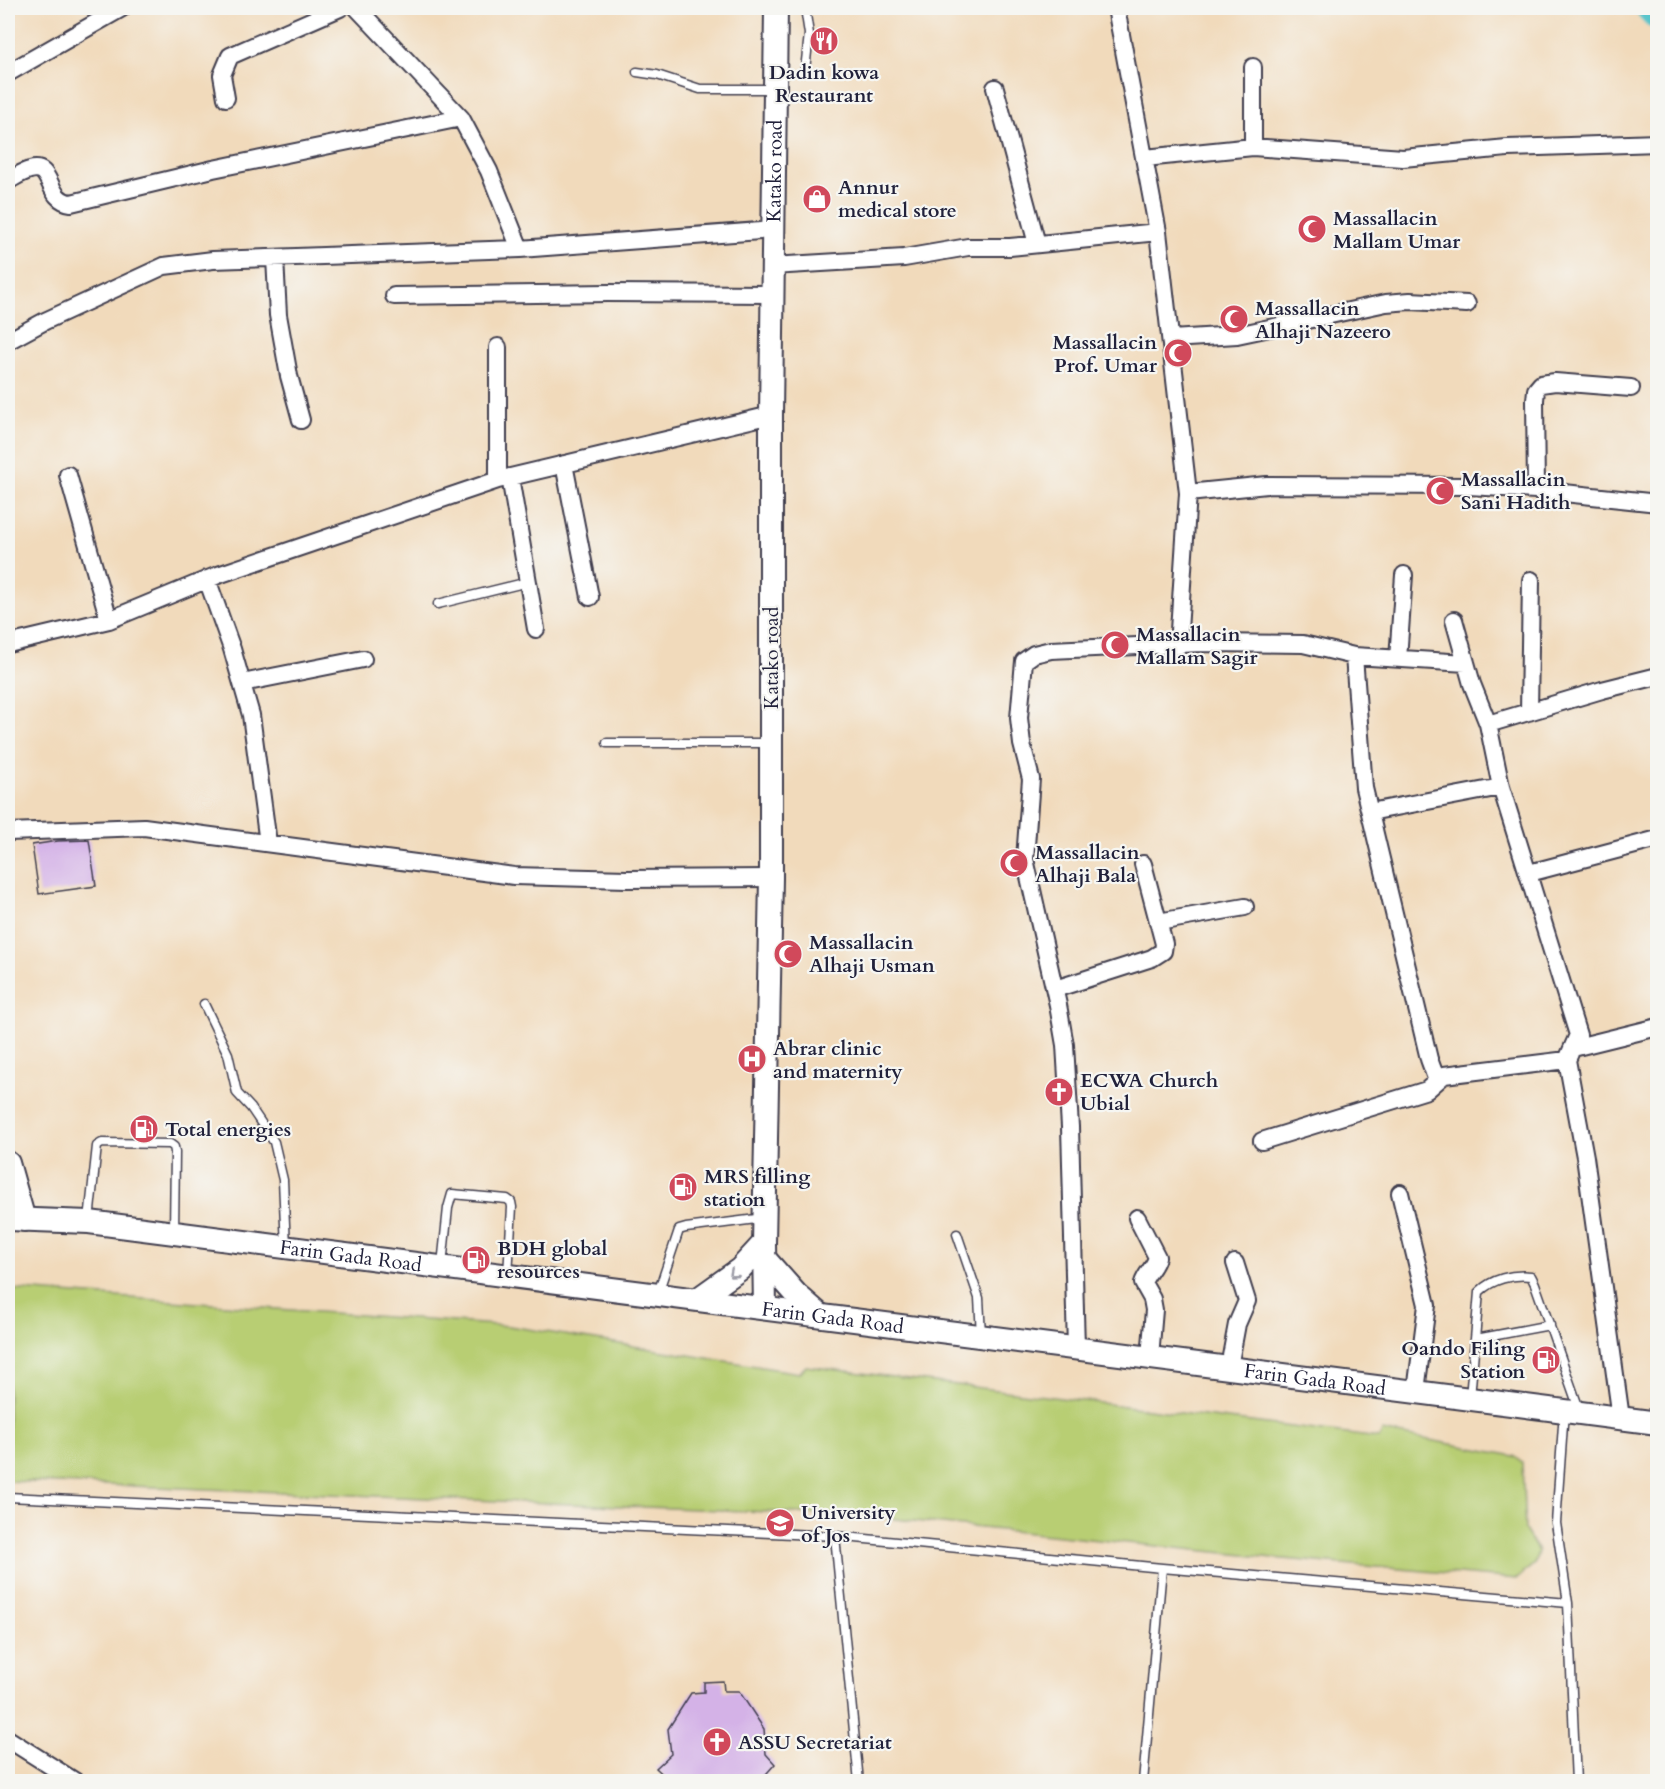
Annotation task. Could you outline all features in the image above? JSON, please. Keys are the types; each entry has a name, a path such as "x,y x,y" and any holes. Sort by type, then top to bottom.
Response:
{"main road":[{"name":"Katako road","path":"765,1308 764,1250 771,878 771,415 776,8"},
{"path":"8,1163 16,1219"},
{"name":"Farin Gada Road","path":"16,1219 88,1222 1658,1423"},
{"path":"698,1299 764,1250 796,1294 820,1315"}],"street":[{"path":"8,73 122,8"},
{"path":"226,98 222,75 230,56 340,8"},
{"path":"357,8 461,118 489,171 520,249"},
{"path":"1116,8 1158,232 1188,493 1178,646"},
{"path":"1253,67 1253,147"},
{"path":"995,88 1037,244"},
{"path":"8,181 37,168 44,172 58,198 63,202 71,203 213,169 461,118"},
{"path":"1145,158 1253,147 1403,159 1507,148 1658,143"},
{"path":"8,341 45,321 164,266 213,260 520,249 773,230"},
{"path":"772,266 904,258 968,247 1010,247 1158,232"},
{"path":"275,258 279,315 289,376 301,420"},
{"path":"394,296 608,292 772,294"},
{"path":"1171,339 1236,335 1386,303 1410,301 1467,304"},
{"path":"498,347 504,479 528,582 536,629"},
{"path":"1536,490 1534,400 1536,390 1541,384 1555,382 1631,388"},
{"path":"8,644 109,620 207,579 504,479 771,415"},
{"path":"564,464 590,597"},
{"path":"68,475 109,620"},
{"path":"1188,493 1267,485 1468,486 1536,490 1658,503"},
{"path":"1398,659 1404,575"},
{"path":"207,579 232,649 251,715 268,843"},
{"path":"1529,712 1531,580"},
{"path":"1454,620 1466,663 1488,724 1501,788 1578,1035 1570,1054 1621,1418"},
{"path":"1076,1348 1065,1045 1055,989 1025,859 1031,779 1022,744 1019,718 1024,661 1034,654 1051,650 1178,646 1202,643 1303,644 1354,656 1466,663"},
{"path":"1354,656 1364,788 1429,1059 1437,1081"},
{"path":"242,683 363,659"},
{"path":"1488,724 1658,676"},
{"path":"1370,813 1501,788"},
{"path":"8,832 144,827 514,876 627,879 771,878"},
{"path":"1529,873 1658,839"},
{"path":"1055,989 1152,958 1163,951 1164,944 1143,864"},
{"path":"1158,922 1245,907"},
{"path":"1262,1142 1427,1089 1444,1075 1570,1054 1658,1027"},
{"path":"1400,1193 1427,1305 1416,1391"},
{"path":"1137,1218 1157,1257 1156,1262 1145,1275 1143,1283 1152,1299 1154,1310 1150,1358"},
{"path":"1229,1367 1237,1324 1247,1301 1235,1263"},
{"path":"8,1739 76,1782"}],"lane":[{"path":"805,8 808,34 805,70"},
{"path":"637,72 657,75 700,89 775,89"},
{"path":"438,604 528,582"},
{"path":"607,743 771,742"},
{"path":"204,1004 228,1054 237,1093 251,1108 274,1142 283,1180 286,1247"},
{"path":"88,1222 98,1146 102,1143 170,1144 174,1147 175,1152 174,1233"},
{"path":"442,1267 448,1208 452,1194 507,1199 512,1202 508,1275"},
{"path":"657,1294 679,1230 765,1218"},
{"path":"957,1234 979,1298 981,1336"},
{"path":"1470,1398 1479,1292 1487,1284 1518,1275 1531,1276 1550,1325 1572,1412 1556,1522 1568,1604 1576,1782"},
{"path":"1476,1339 1550,1325"},
{"path":"8,1497 835,1536 1568,1604"},
{"path":"835,1536 859,1782"},
{"path":"1143,1782 1162,1568"}],"green space":[{"path":"8,1289 509,1326 799,1373 806,1366 1379,1438 1382,1431 1514,1456 1522,1463 1525,1530 1538,1551 1535,1563 1517,1579 1283,1559 865,1516 8,1481"}],"building":[{"path":"89,840 96,886 39,894 32,845"},
{"name":"ASSU Secretariat","path":"723,1681 724,1691 739,1691 764,1729 766,1754 775,1764 759,1782 671,1782 656,1768 671,1754 668,1729 691,1693 704,1692 704,1682"}],"waterway":[{"path":"1652,8 1658,14"}],"place":[{"name":"Dadin kowa Restaurant","path":"824,41"},
{"name":"Annur medical store","path":"817,199"},
{"name":"Massallacin Mallam Umar","path":"1312,229"},
{"name":"Massallacin Alhaji Nazeero","path":"1234,319"},
{"name":"Massallacin Prof. Umar","path":"1178,353"},
{"name":"Massallacin Sani Hadith","path":"1440,491"},
{"name":"Massallacin Mallam Sagir","path":"1115,645"},
{"name":"Massallacin Alhaji Bala","path":"1014,863"},
{"name":"Massallacin Alhaji Usman","path":"788,954"},
{"name":"Abrar clinic and maternity","path":"752,1059"},
{"name":"ECWA Church Ubial","path":"1059,1092"},
{"name":"Total energies","path":"144,1129"},
{"name":"MRS filling station","path":"683,1187"},
{"name":"BDH global resources","path":"476,1260"},
{"name":"Oando Filing Station","path":"1546,1360"},
{"name":"University of Jos","path":"780,1523"},
{"name":"ASSU Secretariat","path":"717,1742"}]}
